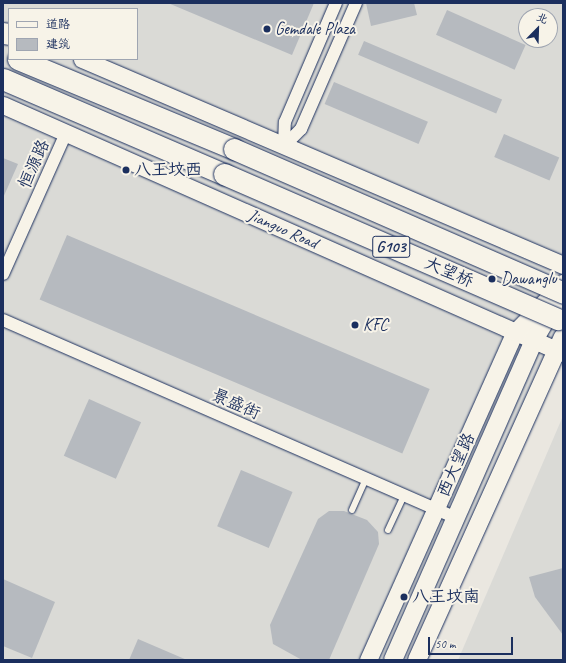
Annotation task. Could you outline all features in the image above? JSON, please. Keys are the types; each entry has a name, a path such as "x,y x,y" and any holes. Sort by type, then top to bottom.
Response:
{"highway":[{"name":"大望桥","path":"20,60 234,149 563,292"},
{"name":"大望桥","path":"3,79 224,174 561,336"}],"main road":[{"name":"西大望路","path":"393,660 534,340 563,292"},
{"path":"417,660 561,336"}],"street":[{"path":"284,146 285,122 336,3"},
{"path":"284,146 301,129 356,3"},
{"path":"84,60 563,265"},
{"name":"Jianguo Road","path":"3,105 534,340 561,336"},
{"name":"恒源路","path":"3,274 66,133"},
{"name":"西大望路","path":"368,660 437,509 515,332 563,283"},
{"name":"景盛街","path":"3,320 456,518"}],"lane":[{"path":"352,510 366,479"},
{"path":"388,530 404,495"}],"shaded area":[{"path":"3,3 563,3 563,317 414,660 3,660"},
{"path":"563,416 563,660 458,660"}],"building":[{"name":"Gemdale Plaza","path":"168,3 314,3 292,55"},
{"path":"366,3 414,3 417,15 371,26"},
{"path":"447,10 518,42 518,48 524,48 515,70 436,35"},
{"path":"364,41 502,100 496,113 358,55"},
{"path":"334,82 428,122 419,144 325,104"},
{"path":"504,134 559,157 549,180 494,157"},
{"path":"3,158 18,164 3,198"},
{"path":"67,235 430,389 402,453 40,299"},
{"path":"89,399 141,422 116,479 64,456"},
{"path":"241,470 293,492 269,548 217,526"},
{"path":"329,511 344,511 367,520 378,532 379,544 329,660 302,660 273,644 270,625 318,519"},
{"path":"563,568 563,635 535,597 529,577"},
{"path":"3,579 55,602 32,658 3,646"},
{"path":"138,639 187,660 129,660"}],"place":[{"name":"Gemdale Plaza","path":"267,29"},
{"name":"八王坟西","path":"126,170"},
{"name":"Dawanglu","path":"492,279"},
{"name":"KFC","path":"355,325"},
{"name":"八王坟南","path":"404,597"}]}
